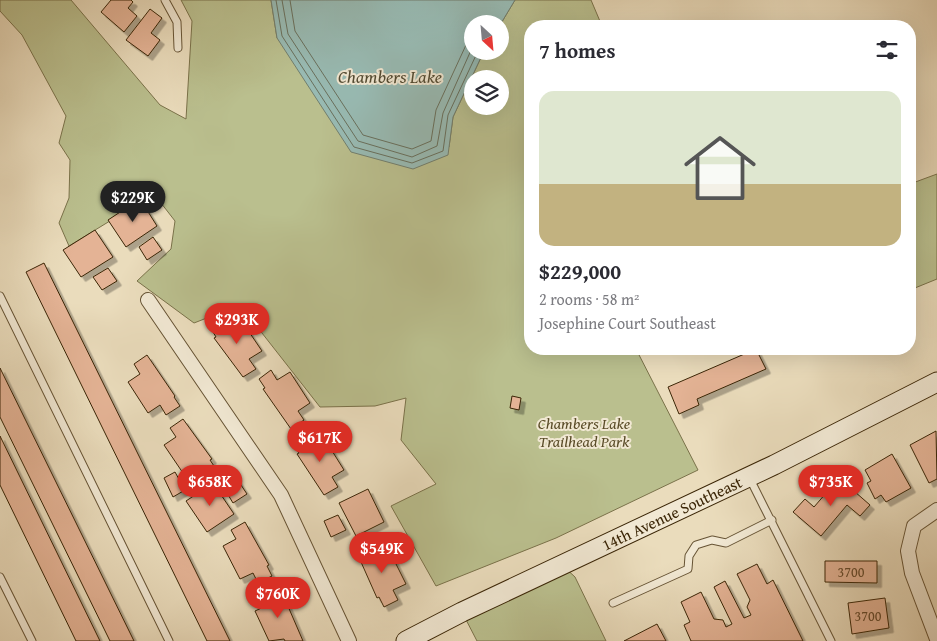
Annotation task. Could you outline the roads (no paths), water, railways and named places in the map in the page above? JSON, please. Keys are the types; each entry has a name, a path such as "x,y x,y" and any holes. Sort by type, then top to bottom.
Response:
{"street":[{"path":"148,300 281,495 348,641"},
{"name":"14th Avenue Southeast","path":"406,641 462,612 749,476 937,382"},
{"path":"937,510 914,526 908,551 912,574 937,639"}],"lane":[{"path":"165,0 177,22 178,48"},
{"path":"0,296 169,641"},
{"path":"749,476 831,641"},
{"path":"613,603 688,569 689,556 696,545 712,540 726,543 772,520"},
{"path":"0,577 32,641"}],"water":[{"name":"Chambers Lake","path":"271,0 515,0 506,15 464,15 464,60 480,60 475,70 464,70 464,94 453,117 448,155 413,169 351,152 277,38"}],"park label":[{"name":"Chambers Lake Trailhead Park","path":"584,432"}]}
